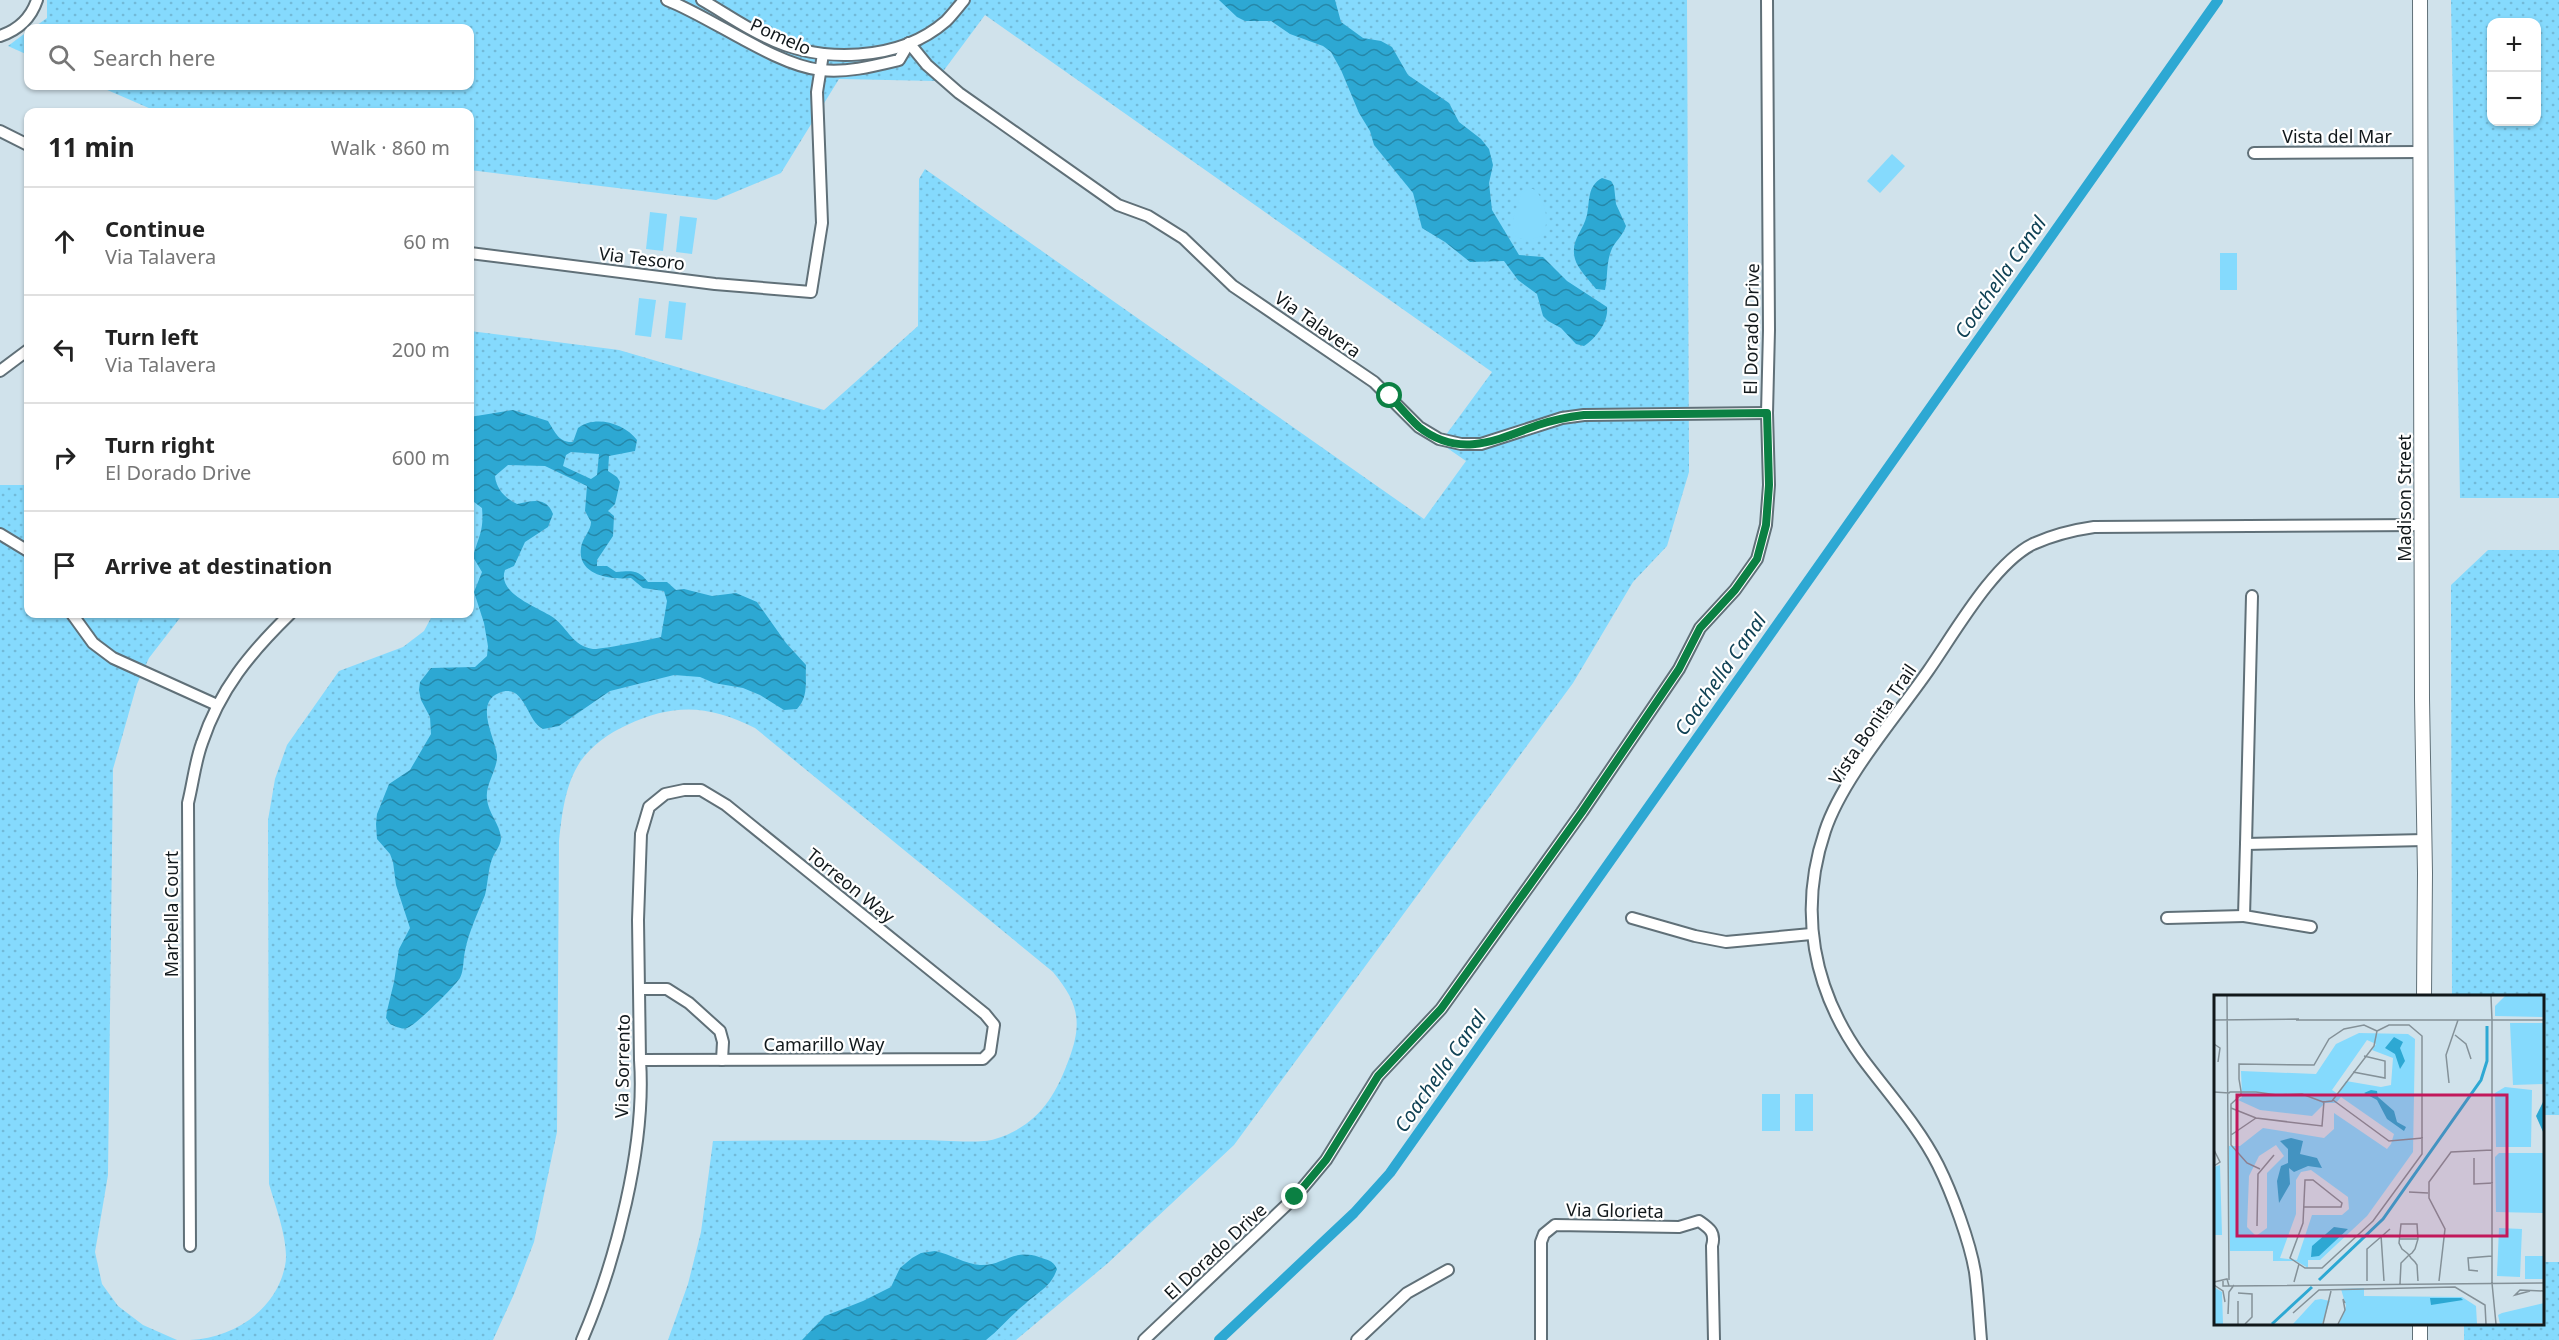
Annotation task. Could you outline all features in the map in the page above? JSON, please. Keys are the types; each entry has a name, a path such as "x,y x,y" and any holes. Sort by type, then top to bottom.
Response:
{"street":[{"path":"0,36 13,32 27,18 37,0"},
{"name":"Pomelo","path":"667,0 692,10 763,49 820,70 846,70 899,60 909,44"},
{"name":"Pomelo","path":"702,0 766,38 798,49 823,54 852,55 909,44"},
{"path":"909,44 945,21 964,0"},
{"name":"El Dorado Drive","path":"1144,1340 1295,1197 1326,1160 1378,1076 1441,1009 1602,784 1679,669 1700,628 1735,590 1757,559 1766,525 1769,485 1767,0"},
{"name":"Madison Street","path":"2420,0 2424,995"},
{"name":"Via Talavera","path":"909,44 927,65 958,93 1118,205 1148,216 1183,238 1233,286 1374,382 1419,427 1438,439 1461,444 1481,444 1562,418 1584,415 1767,413"},
{"path":"820,70 823,54"},
{"name":"Via Tesoro","path":"474,254 715,284 811,292 822,223 817,92 820,70"},
{"path":"0,131 24,143"},
{"name":"Vista del Mar","path":"2254,153 2420,152"},
{"path":"0,371 24,353"},
{"name":"Vista Bonita Trail","path":"1981,1340 1974,1270 1958,1217 1938,1165 1838,1020 1821,978 1811,934 1814,874 1825,830 1849,782 1976,602 2005,565 2031,545 2063,532 2094,527 2422,525"},
{"path":"0,534 24,549"},
{"path":"2244,916 2252,596"},
{"path":"75,618 93,643 113,658 217,705"},
{"name":"Marbella Court","path":"190,1246 188,803 201,745 217,705 234,675 265,638 286,618"},
{"name":"Torreon Way","path":"665,794 684,790 701,790 726,805 985,1014 994,1026 994,1038"},
{"name":"Via Sorrento","path":"582,1340 609,1268 623,1214 639,1116 641,834 649,807 665,794"},
{"path":"2246,844 2425,840"},
{"path":"2167,918 2244,916 2311,927"},
{"path":"1632,918 1695,936 1726,942 1811,934"},
{"path":"639,989 668,989 689,1003 720,1031 723,1042 722,1060"},
{"name":"Camarillo Way","path":"640,1060 983,1059 990,1052 994,1038"},
{"name":"Via Glorieta","path":"1541,1340 1541,1242 1549,1228 1555,1225 1679,1227 1699,1221 1713,1232 1712,1319 1714,1340"},
{"path":"1357,1340 1407,1293 1448,1270"},
{"path":"1367,1331 1376,1340"}],"shaded area":[{"path":"47,0 1687,0 1689,472 1667,546 1633,582 1573,683 1234,1145 1108,1263 1016,1340 668,1340 688,1284 701,1232 713,1141 923,1140 970,1142 995,1139 1010,1133 1033,1118 1051,1098 1069,1059 1077,1023 1073,1003 1053,972 755,728 738,720 707,711 676,710 644,718 607,736 595,745 580,762 568,790 559,841 557,1132 534,1242 493,1340 190,1340 222,1334 251,1319 273,1296 285,1266 284,1236 269,1184 268,820 275,779 287,745 339,671 403,647 424,631 431,618 474,618 474,332 619,350 824,410 918,326 919,179 925,169 1424,519 1466,461 1440,443 1492,372 985,15 936,81 839,79 781,173 716,200 474,170 474,108 149,108 107,90 474,90 474,24 39,24 47,18"},
{"path":"2451,0 2559,0 2559,498 2460,498"},
{"path":"24,34 24,53 8,46"},
{"path":"1892,154 1905,166 1880,193 1867,181"},
{"path":"1533,189 1541,197 1546,216 1543,234 1530,241 1516,237 1513,232 1513,220 1521,193"},
{"path":"650,212 667,214 663,251 646,249"},
{"path":"680,216 697,218 692,254 676,252"},
{"path":"2220,253 2237,253 2237,290 2220,290"},
{"path":"639,298 656,300 651,337 635,335"},
{"path":"669,301 686,303 682,340 665,338"},
{"path":"0,485 24,485 24,618 180,618 149,658 137,684 113,769 108,1175 95,1252 102,1284 118,1306 143,1325 177,1340 0,1340"},
{"path":"2488,550 2559,550 2559,1115 2544,1115 2544,995 2452,995 2451,585"},
{"path":"1762,1094 1780,1094 1780,1131 1762,1131"},
{"path":"1795,1094 1813,1094 1813,1131 1795,1131"},
{"path":"2544,1262 2559,1262 2559,1340 2464,1340 2464,1325 2544,1325"}],"water":[{"path":"1219,0 1335,0 1341,22 1363,38 1381,41 1392,47 1408,75 1449,103 1459,122 1481,139 1489,149 1493,165 1489,183 1492,210 1519,255 1543,257 1567,281 1607,307 1604,324 1597,335 1584,346 1576,344 1561,328 1543,316 1537,294 1518,280 1504,261 1470,262 1445,242 1422,228 1413,193 1374,145 1370,131 1359,113 1331,52 1323,46 1290,34 1271,21 1245,21 1237,17"},
{"path":"1602,178 1611,181 1614,186 1616,204 1626,226 1611,251 1605,290 1596,289 1578,266 1574,252 1574,246 1587,215 1591,190"},
{"path":"513,410 548,421 558,436 568,442 573,442 578,428 593,422 609,423 625,429 637,440 635,451 609,456 608,471 620,482 615,504 608,511 614,516 613,536 597,560 597,566 607,566 616,572 634,572 648,582 667,582 676,590 684,589 712,596 736,593 757,602 786,643 806,665 806,688 797,709 784,710 760,695 743,688 714,683 700,677 674,675 610,691 559,726 543,729 537,725 520,697 514,693 508,691 499,693 492,698 487,713 497,760 487,799 501,841 492,859 485,895 469,936 460,978 411,1026 398,1028 390,1024 386,1018 399,949 410,928 396,885 393,862 390,854 377,839 377,814 389,784 410,770 431,734 430,717 421,700 420,682 431,668 475,667 487,656 488,646 484,623 474,592 482,572 474,559 474,554 482,522 482,508 474,502 474,416","holes":["571,452 599,454 597,475 591,479 563,466 566,455","508,465 545,466 587,486 585,511 591,522 581,548 584,565 606,577 631,578 643,588 664,591 667,601 661,637 605,648 586,647 576,641 554,618 521,599 507,586 504,579 505,570 514,566 525,542 548,527 553,514 547,504 542,502 517,504 509,499 497,485 495,476"]},
{"path":"935,1251 980,1265 988,1265 1015,1256 1030,1255 1050,1261 1057,1269 1048,1285 986,1340 802,1340 825,1316 891,1287 900,1268 912,1258 921,1253"}],"waterway":[{"name":"Coachella Canal","path":"1219,1340 1354,1213 1390,1173 2218,0"}],"route":[{"path":"1295,1197 1326,1160 1378,1076 1441,1009 1582,812 1679,669 1700,628 1735,590 1757,559 1766,525 1769,485 1767,413 1584,415 1562,418 1498,440 1481,444 1461,444 1438,439 1419,427 1390,396"}]}
